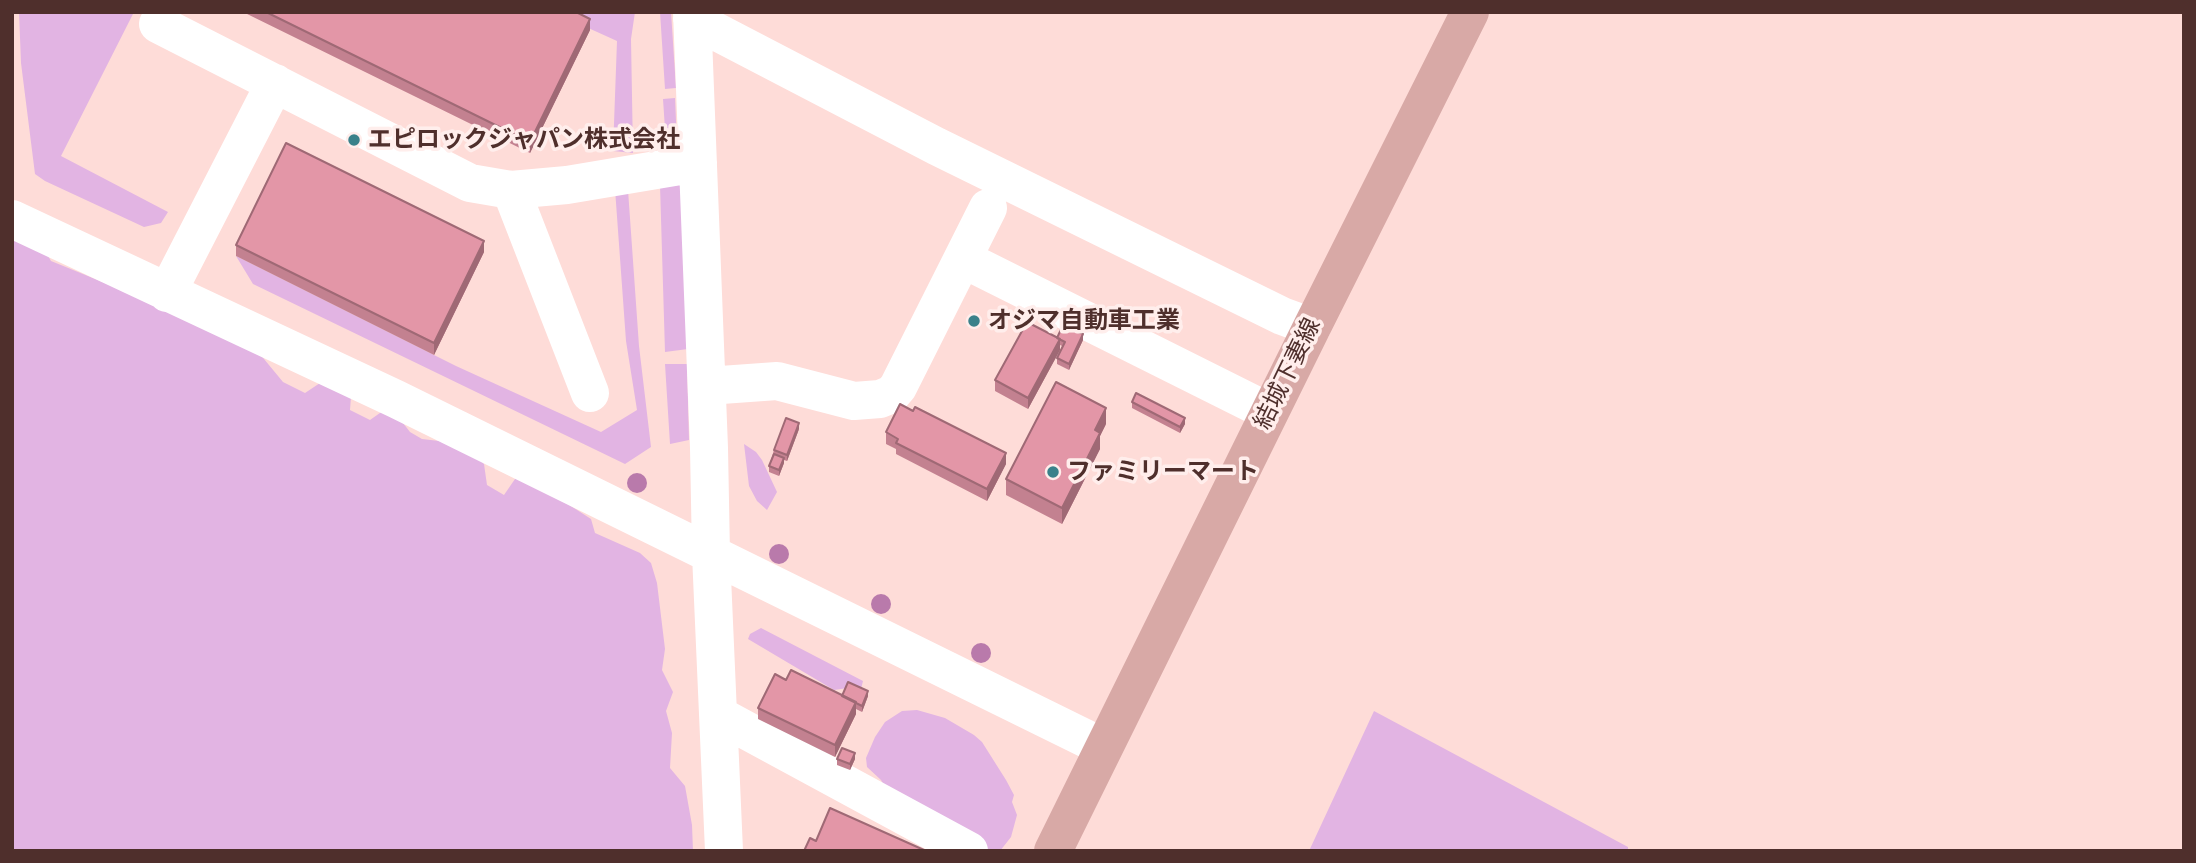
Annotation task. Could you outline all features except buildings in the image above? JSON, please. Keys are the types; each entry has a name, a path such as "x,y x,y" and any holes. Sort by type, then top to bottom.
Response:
{"main road":[{"name":"結城下妻線","path":"1053,851 1470,12"}],"street":[{"path":"692,15 936,146 1282,316 1312,327"},
{"path":"692,15 707,386 710,554 724,851"},
{"path":"158,24 470,183 511,191 567,185 698,163"},
{"path":"167,292 275,83"},
{"path":"511,191 590,393"},
{"path":"707,386 777,380 854,401 880,399 892,394 898,387 988,208"},
{"path":"12,219 396,399 1103,747"},
{"path":"963,259 1269,412"},
{"path":"718,715 969,851"}],"shaded area":[{"path":"19,12 134,12 61,156 168,212 161,223 144,227 35,174 21,63"},
{"path":"553,12 635,12 631,39 633,153 613,151 617,41"},
{"path":"660,12 671,12 676,88 665,89"},
{"path":"675,98 677,144 666,144 663,99"},
{"path":"681,183 688,349 665,352 660,185"},
{"path":"615,189 628,190 639,346 651,447 625,464 253,284 236,256 456,366 601,432 637,410 626,341"},
{"path":"12,230 43,247 51,261 250,342 283,382 305,393 320,383 351,397 350,410 370,420 387,408 396,414 410,432 422,439 465,444 484,464 487,485 504,495 515,479 523,475 591,519 595,533 640,553 651,563 657,583 665,649 662,670 673,692 666,711 672,733 670,768 685,786 692,825 693,851 12,851"},
{"path":"665,364 687,364 689,440 670,444"},
{"path":"744,444 762,460 777,492 767,510 757,501 749,486"},
{"path":"761,628 863,681 860,693 848,688 834,690 748,639 750,634"},
{"path":"917,710 945,718 974,735 982,742 1006,780 1014,795 1012,802 1017,815 1011,837 1000,851 985,851 888,793 881,780 867,767 866,758 885,722 902,711"},
{"path":"1374,711 1628,847 1628,851 1309,851"}],"place":[{"name":"エピロックジャパン株式会社","path":"354,140"},
{"name":"オジマ自動車工業","path":"974,321"},
{"name":"ファミリーマート","path":"1053,472"}]}
